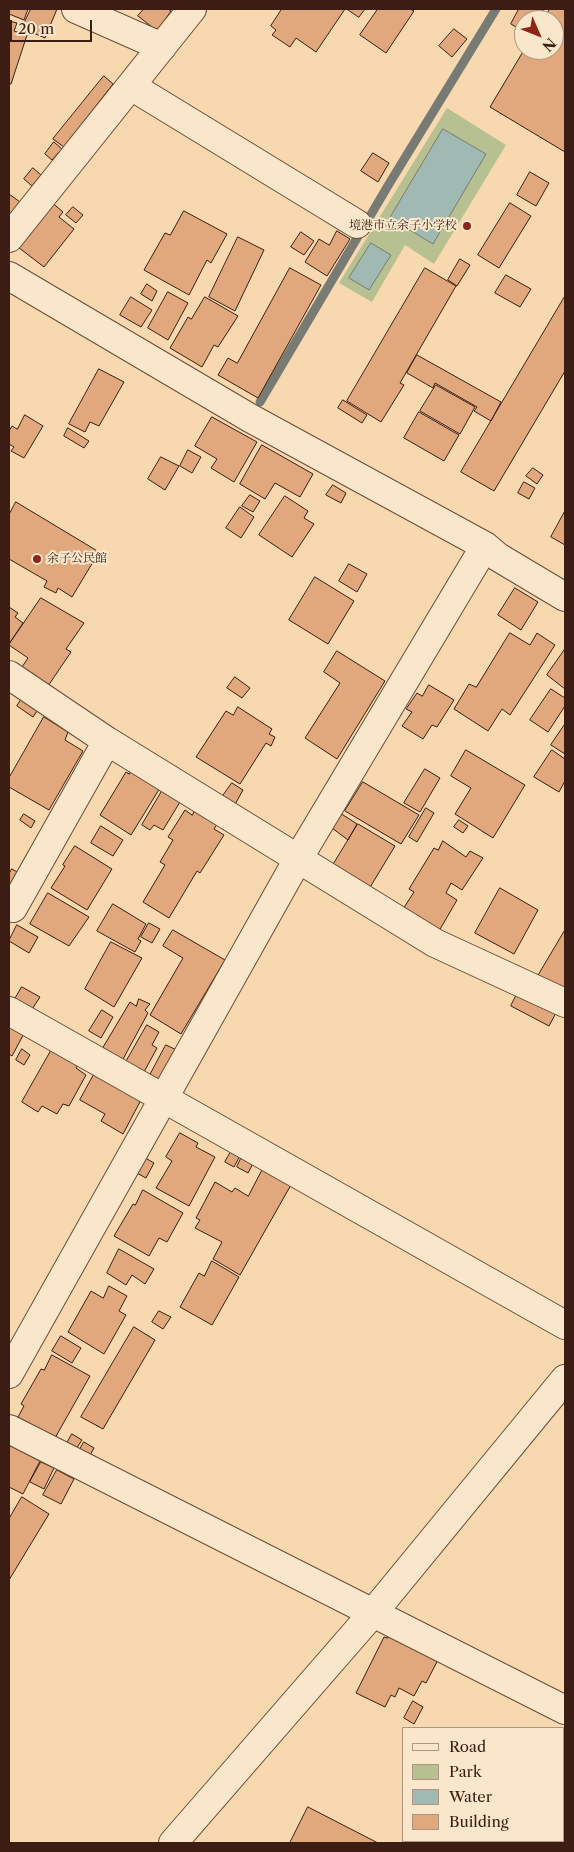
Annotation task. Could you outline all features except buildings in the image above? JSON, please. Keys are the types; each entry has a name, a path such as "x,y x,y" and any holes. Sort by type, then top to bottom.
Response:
{"street":[{"path":"76,9 162,47"},
{"path":"9,238 192,9"},
{"path":"131,86 357,224"},
{"path":"9,276 250,418 485,546 565,597"},
{"path":"9,1374 298,859 485,546"},
{"path":"9,675 108,741 435,942 565,1003"},
{"path":"13,908 108,741"},
{"path":"9,1011 565,1325"},
{"path":"174,1843 372,1614 565,1379"},
{"path":"9,1429 565,1710"}],"green space":[{"path":"447,108 506,145 434,264 405,245 372,302 339,283"}],"water":[{"path":"443,129 486,154 433,244 390,218"},
{"path":"371,243 391,255 369,290 349,278"}],"waterway":[{"path":"260,402 389,184 496,9"}],"place":[{"name":"境港市立余子小学校","path":"467,226"},
{"name":"余子公民館","path":"37,559"}]}
